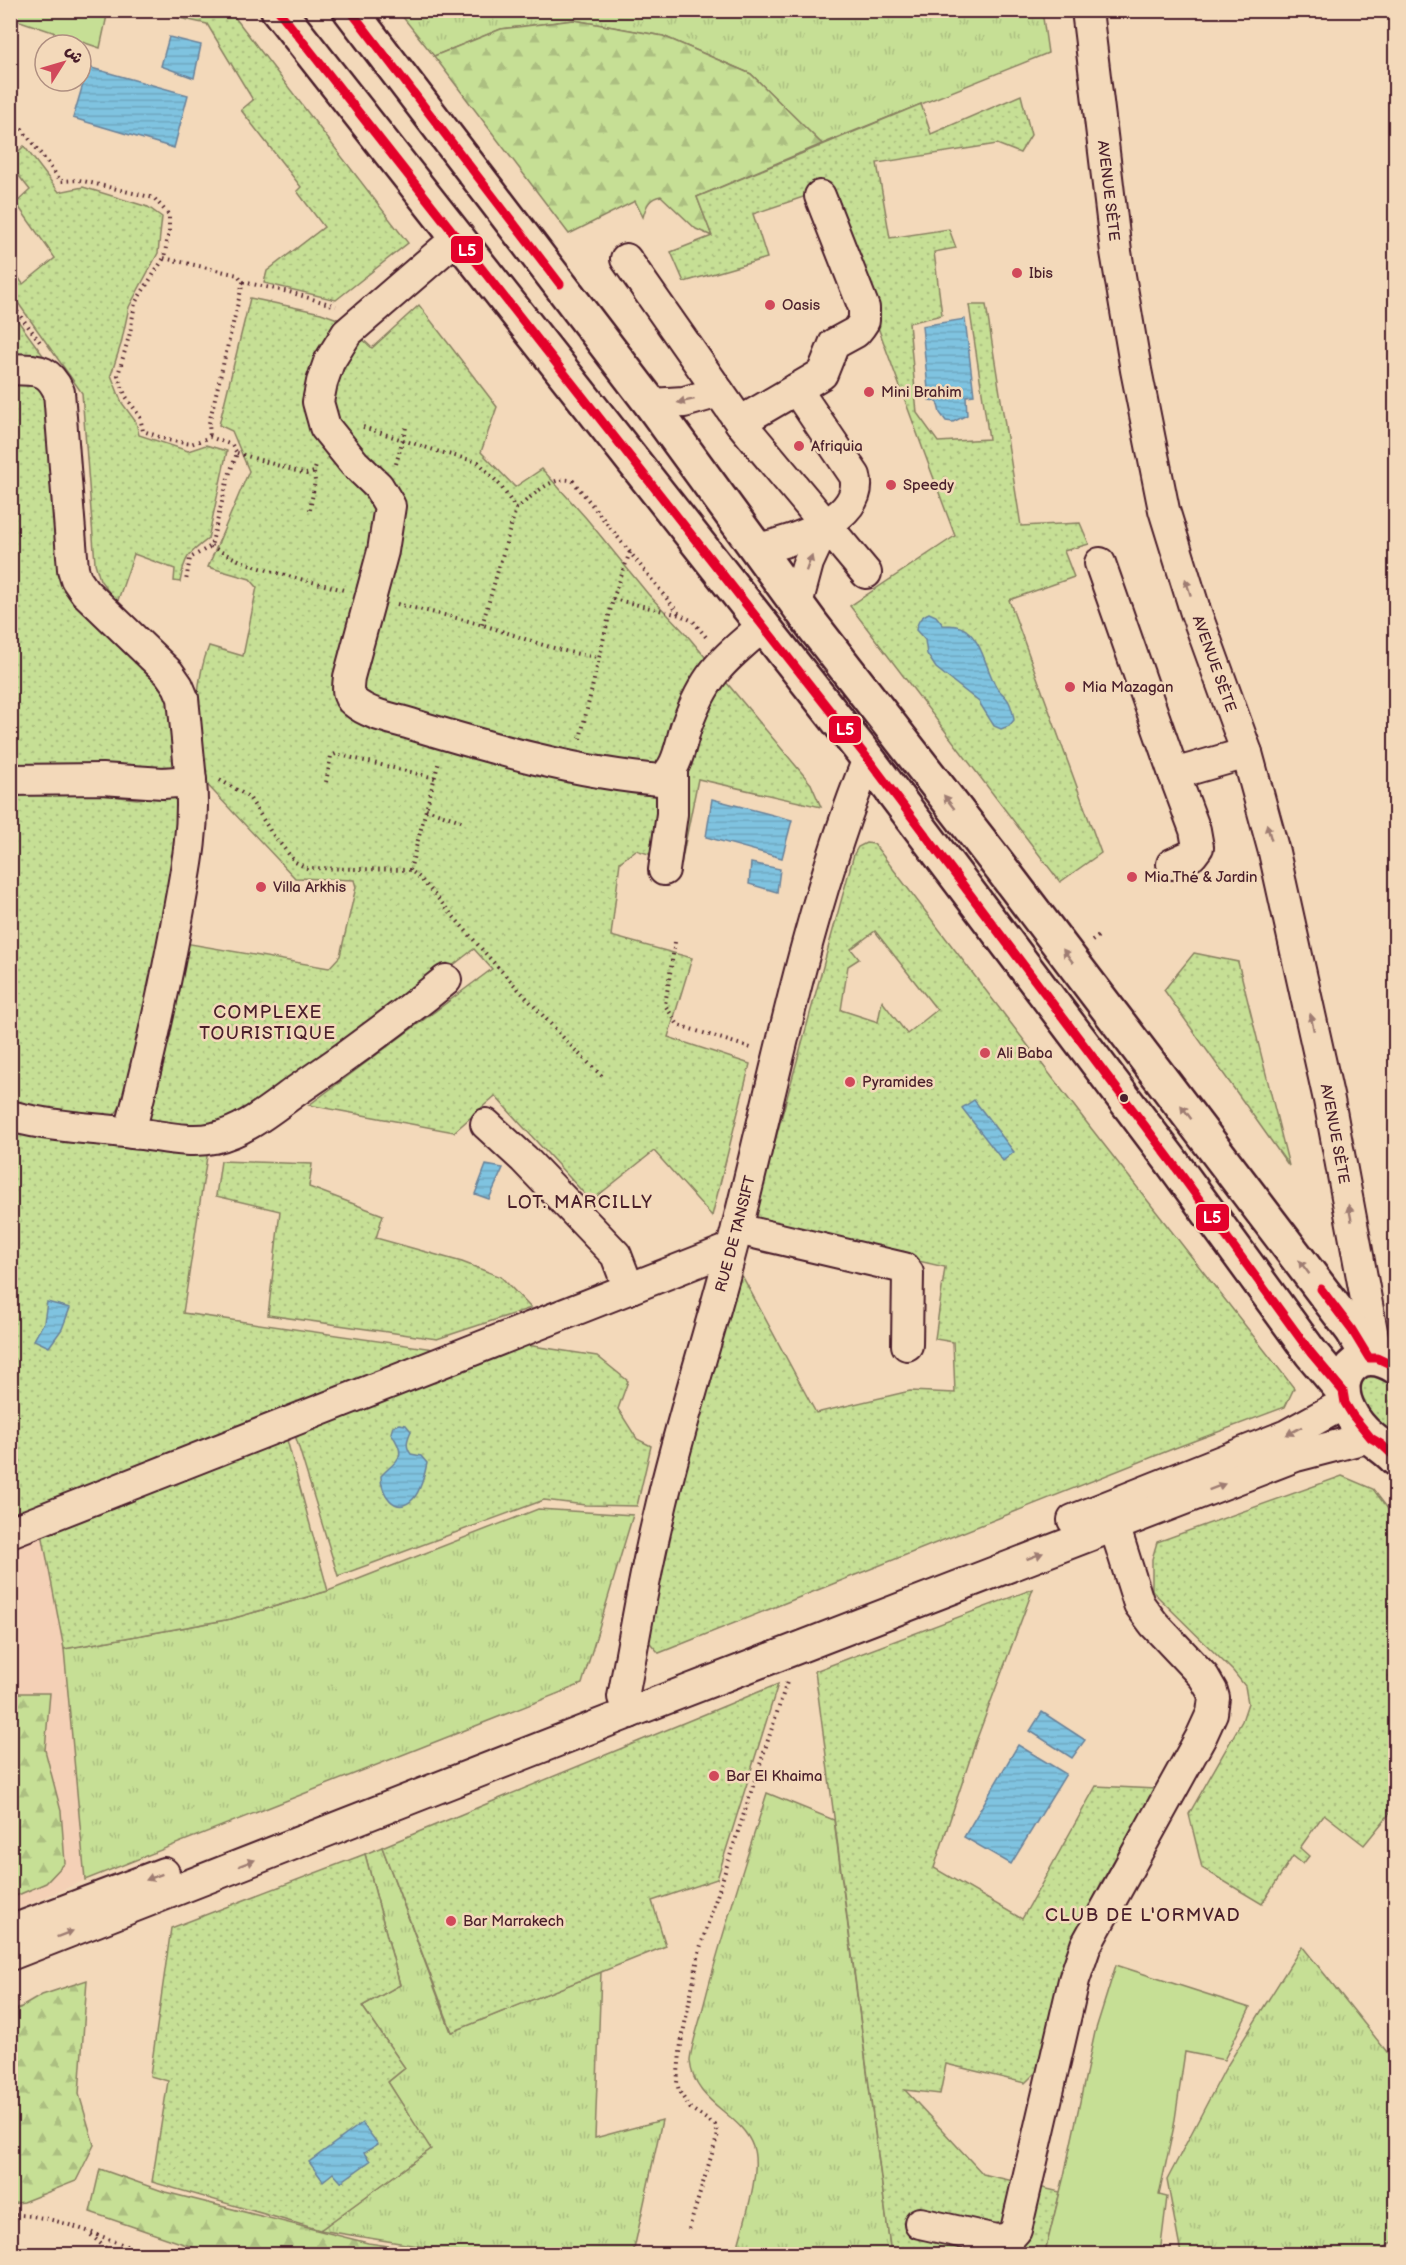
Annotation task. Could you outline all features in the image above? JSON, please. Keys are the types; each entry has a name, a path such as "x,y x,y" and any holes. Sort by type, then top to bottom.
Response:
{"highway":[{"path":"278,10 868,759 1169,1158 1344,1397 1353,1416 1386,1447"},
{"path":"350,10 651,404 797,604 1352,1330 1381,1361"},
{"path":"1344,1397 1343,1384 1349,1369 1355,1363 1381,1361"}],"street":[{"name":"AVENUE SÈTE","path":"1087,10 1116,252 1136,370 1164,510 1195,610 1246,753 1274,852 1329,1100 1369,1312 1381,1361"},
{"path":"740,422 822,374 830,349 839,340 856,332 864,321 862,302 820,196"},
{"path":"457,238 347,333 329,362 322,382 318,402 322,421 334,440 386,496 390,506 389,519 349,677 349,697 364,708 492,748 624,777 660,780 672,771"},
{"path":"626,259 740,422 866,573"},
{"path":"10,369 45,372 53,379 59,392 73,569 76,579 85,592 168,673 178,686 205,780 192,817 181,899 155,1036 130,1132"},
{"path":"757,549 792,540 826,524 854,500 857,484 851,469 796,389"},
{"path":"651,404 684,402 719,392"},
{"path":"797,604 808,563 826,524"},
{"path":"1101,563 1195,830 1198,847 1192,855 1172,864"},
{"path":"664,870 672,814 672,771 694,707 704,685 723,660 763,626"},
{"path":"1174,774 1246,753"},
{"name":"RUE DE TANSIFT","path":"626,1705 658,1515 734,1239 777,1056 842,830 868,759"},
{"path":"10,780 102,779 163,783 205,780"},
{"path":"10,1116 33,1122 191,1139 213,1138 244,1126 339,1062 447,980"},
{"path":"486,1124 616,1255 629,1289"},
{"path":"10,1532 629,1289 734,1239 904,1268 908,1273 907,1345"},
{"path":"10,1931 626,1705 799,1647 1112,1516 1287,1435 1344,1397"},
{"path":"10,1955 626,1705 1112,1516 1296,1456 1358,1440 1386,1447"},
{"path":"920,2223 996,2240 1009,2238 1016,2230 1074,1980 1086,1945 1212,1713 1214,1698 1204,1677 1154,1624 1139,1604 1112,1516"}],"path":[{"path":"10,128 22,129 61,181 79,180 154,198 169,215 169,231 164,258 135,303 130,333 117,375 125,395 140,417 143,431 168,440 191,444 210,437 232,446 237,453 306,474 314,472"},
{"path":"164,258 238,276 243,282 331,303 349,314 357,325"},
{"path":"210,437 209,423 243,282"},
{"path":"10,302 46,350"},
{"path":"310,510 322,421 403,440 478,462 501,486 516,508"},
{"path":"386,496 407,424"},
{"path":"186,581 190,558 211,546 228,478 237,453"},
{"path":"482,625 516,508 554,480 564,478 573,481 680,615"},
{"path":"211,546 226,555 270,570 482,625 539,645 574,654 599,657"},
{"path":"574,766 613,599 630,552"},
{"path":"613,599 680,615 693,621 723,660"},
{"path":"410,870 446,735"},
{"path":"326,782 332,756 336,754 435,778"},
{"path":"205,780 249,796 271,832 295,862 307,868 410,870 420,878 573,1048 602,1076"},
{"path":"426,809 464,822"},
{"path":"675,942 665,1005 678,1025 777,1056"},
{"path":"689,2229 718,2134 715,2126 690,2108 679,2091 677,2083 688,2005 700,1948 799,1647"},
{"path":"10,2215 25,2214 50,2218 148,2254"},
{"path":"88,2233 112,2254"}],"shaded area":[{"path":"42,1533 64,1649 85,1880 11,1912 11,1543"}],"green space":[{"path":"11,10 108,10 100,48 93,46 93,33 56,33 11,18"},
{"path":"148,11 230,11 408,243 336,300 264,283 267,271 324,227 297,191 301,187 241,110 253,100 207,24"},
{"path":"398,11 1042,11 1048,53 822,144 751,74 663,36 574,20 501,29 434,56"},
{"path":"574,20 663,36 751,74 822,144 697,197 712,236 696,229 661,196 649,203 643,217 635,201 569,234 434,56 501,29"},
{"path":"1021,95 1031,135 1020,153 997,144 877,163 890,238 949,229 956,248 934,252 942,315 909,323 917,413 938,442 989,439 969,305 986,305 1021,526 1080,523 1089,544 1064,551 1074,577 1009,600 1101,853 1060,882 850,606 955,536 827,189 753,214 767,258 684,282 671,252 712,236 697,197 921,104 931,134"},
{"path":"24,146 59,192 83,187 148,207 162,217 158,253 129,307 111,375 122,403 136,422 139,435 188,451 206,445 227,451 208,539 188,557 180,582 174,581 175,569 134,554 117,603 100,580 95,563 82,393 11,293 11,267 23,284 55,258 16,203 30,190 11,166 11,159"},
{"path":"250,298 321,313 343,321 372,348 419,305 497,407 481,452 515,487 542,469 586,518 648,594 686,634 811,784 821,807 698,779 681,864 636,850 620,862 611,936 692,958 668,1037 750,1064 712,1216 654,1151 591,1201 495,1096 454,1132 309,1105 492,969 474,949 371,1029 219,1128 158,1128 144,1111 185,943 329,968 340,956 356,887 354,880 295,878 199,776 197,710 204,662 209,646 243,656 257,587 250,579 208,567 249,471 232,431 219,425"},
{"path":"10,310 53,369 11,364"},
{"path":"10,380 47,387 67,580 167,689 182,756 172,772 11,772"},
{"path":"10,789 50,789 137,799 172,795 184,799 133,1092 113,1116 104,1120 11,1107"},
{"path":"866,843 874,844 1087,1123 1294,1388 1285,1407 1175,1448 659,1653 642,1634 738,1268 816,1413 910,1391 955,1393 953,1342 935,1339 945,1267 761,1225 756,1219 756,1210 854,854 858,847","holes":["875,931 937,1010 907,1034 882,1001 878,1022 841,1010 848,966 859,959 851,949"]},
{"path":"1194,953 1238,962 1289,1166 1164,990"},
{"path":"11,1127 208,1150 183,1313 441,1350 11,1519"},
{"path":"221,1161 312,1164 309,1187 383,1215 376,1238 462,1262 501,1277 531,1308 437,1339 268,1315 280,1211 216,1196"},
{"path":"520,1344 597,1356 628,1381 618,1409 637,1439 651,1446 637,1506 585,1505 544,1500 338,1576 292,1425"},
{"path":"1357,1373 1389,1375 1395,1385 1395,1435 1389,1436 1360,1408"},
{"path":"283,1425 328,1591 231,1619 64,1649 42,1533"},
{"path":"1342,1476 1373,1489 1395,1518 1395,1807 1364,1845 1324,1814 1300,1848 1309,1856 1303,1864 1293,1856 1262,1904 1202,1868 1189,1814 1242,1721 1248,1703 1245,1686 1233,1671 1152,1591 1152,1559 1157,1542"},
{"path":"538,1509 633,1515 582,1684 85,1880 64,1649 231,1619 328,1591"},
{"path":"1033,1589 976,1741 934,1868 1022,1919 1096,1786 1155,1789 1101,1883 1074,1939 1039,2069 1025,2083 946,2064 940,2094 905,2090 983,2174 1060,2192 1045,2253 1032,2250 1031,2254 891,2254 815,1671"},
{"path":"778,1684 717,1879 652,1901 666,1946 452,2032 382,1847"},
{"path":"11,1693 50,1693 45,1750 61,1811 65,1863 46,1883 11,1898"},
{"path":"767,1793 834,1820 891,2254 736,2254 753,2185 755,2158 753,2147 739,2125 700,2088 693,2076 690,2056"},
{"path":"382,1847 451,2032 601,1972 595,2138 662,2120 633,2254 467,2254 320,2230 430,2149 388,2082 405,2068 362,2006 400,1985 365,1854"},
{"path":"365,1854 400,1985 362,2006 405,2068 388,2082 431,2149 320,2230 152,2182 168,2081 150,2076 171,1928"},
{"path":"1302,1946 1395,2062 1395,2240 1376,2254 1181,2254 1167,2180 1225,2069"},
{"path":"1116,1965 1250,2008 1224,2060 1185,2052 1174,2126 1159,2195 1167,2197 1160,2254 1031,2254 1031,2250 1045,2252 1095,2032"},
{"path":"87,1980 79,2094 94,2145 76,2181 23,2202 11,2204 11,2013 42,1995"},
{"path":"100,2169 165,2192 368,2243 444,2254 213,2254 90,2212"}],"water":[{"path":"169,37 201,45 194,78 161,66"},
{"path":"93,68 188,95 174,148 73,118 80,93 93,93"},
{"path":"965,319 974,395 966,396 967,415 953,422 946,421 940,413 937,401 929,400 922,326"},
{"path":"929,613 936,616 943,625 960,627 972,635 993,681 1011,706 1014,720 1009,726 1001,729 994,726 979,702 936,668 927,654 925,640 916,630 923,616"},
{"path":"712,799 792,820 782,858 706,837"},
{"path":"751,863 780,869 777,892 749,884"},
{"path":"974,1100 1014,1152 1003,1161 962,1108"},
{"path":"486,1165 503,1168 489,1199 475,1194"},
{"path":"47,1302 70,1308 62,1329 49,1347 34,1340 44,1322"},
{"path":"406,1425 411,1431 407,1443 411,1454 421,1456 427,1463 416,1496 407,1504 401,1505 390,1501 381,1483 381,1476 399,1457 399,1448 391,1433 393,1426"},
{"path":"1042,1712 1085,1740 1072,1758 1030,1731"},
{"path":"1018,1745 1066,1774 1011,1864 964,1837"},
{"path":"362,2123 378,2144 364,2153 370,2161 341,2182 333,2173 323,2181 309,2162"}],"transit line":[{"name":"L5","path":"278,10 868,759 1169,1158 1311,1353 1343,1391 1345,1403 1353,1416 1371,1438 1396,1458"},
{"name":"L5","path":"350,10 560,284"},
{"name":"L5","path":"1321,1289 1352,1330 1369,1358 1377,1358 1396,1367"}],"place":[{"name":"Ibis","path":"1017,273"},
{"name":"Oasis","path":"770,305"},
{"name":"Mini Brahim","path":"869,392"},
{"name":"Afriquia","path":"799,446"},
{"name":"Speedy","path":"891,485"},
{"name":"Mia Mazagan","path":"1070,687"},
{"name":"Mia Thé & Jardin","path":"1132,877"},
{"name":"Villa Arkhis","path":"261,887"},
{"name":"Ali Baba","path":"985,1053"},
{"name":"Pyramides","path":"850,1082"},
{"name":"Bar El Khaima","path":"714,1776"},
{"name":"Bar Marrakech","path":"451,1921"}],"district":[{"name":"COMPLEXE TOURISTIQUE","path":"268,1022"},
{"name":"LOT. MARCILLY","path":"580,1202"},
{"name":"CLUB DE L'ORMVAD","path":"1143,1915"}]}
